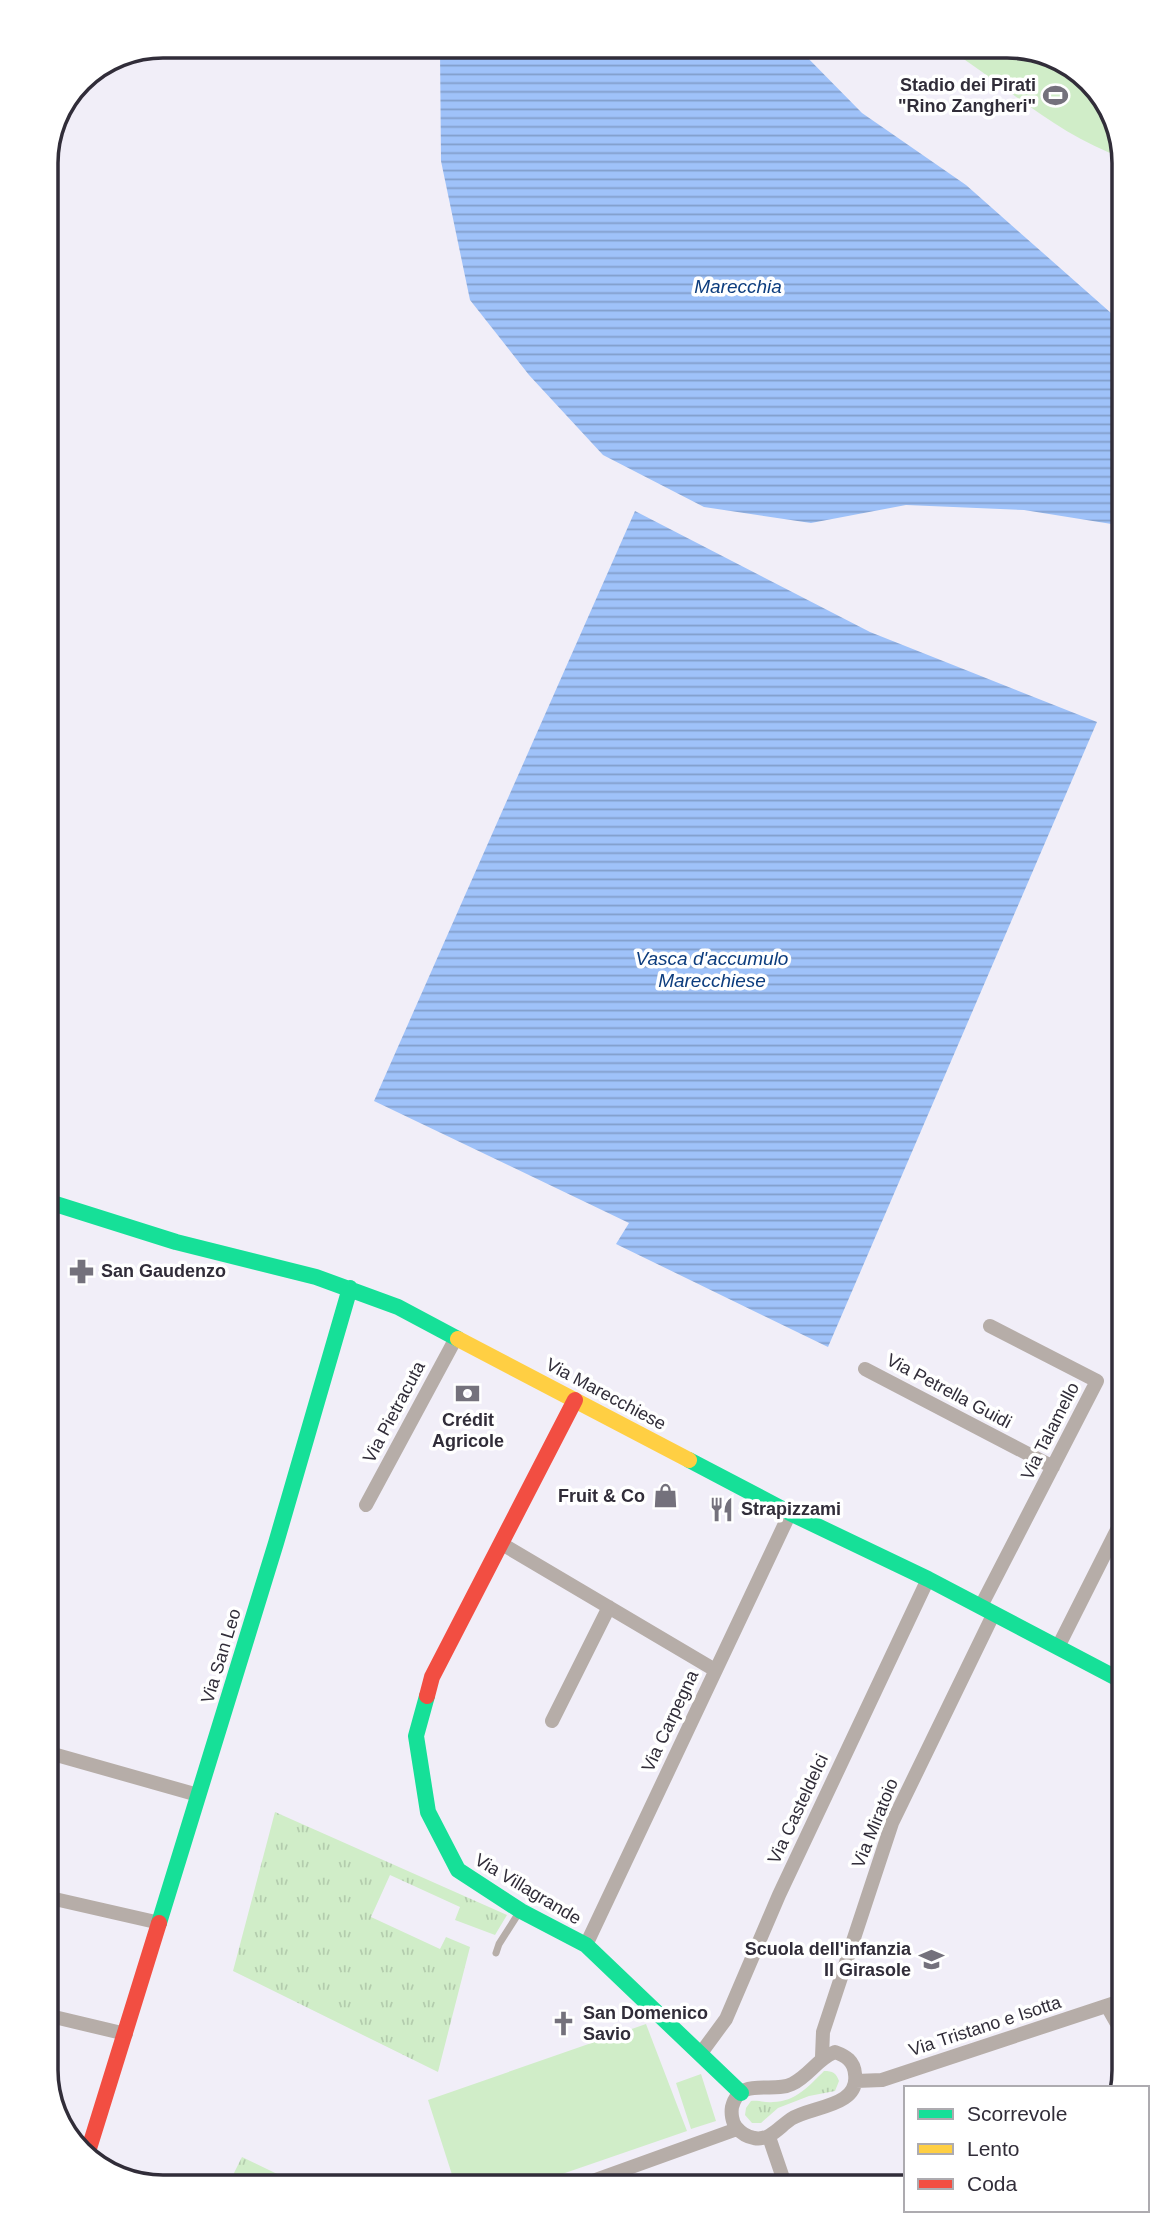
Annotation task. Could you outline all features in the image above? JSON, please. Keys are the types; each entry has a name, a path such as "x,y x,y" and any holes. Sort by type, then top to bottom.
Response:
{"street":[{"name":"Via Marecchiese","path":"58,1205 176,1242 259,1261 349,1288 398,1307 790,1513 928,1579 1112,1675"},
{"name":"Via San Leo","path":"90,2145 276,1543 349,1288"},
{"name":"Via Talamello","path":"988,1610 1053,1467 1097,1381 990,1326"},
{"name":"Via Pietracuta","path":"366,1505 456,1338"},
{"name":"Via Petrella Guidi","path":"864,1369 1053,1467"},
{"name":"Via Villagrande","path":"575,1399 432,1677 416,1736 428,1812 458,1870 521,1911 586,1945 741,2093"},
{"name":"Via Carpegna","path":"586,1945 790,1513"},
{"path":"1058,1647 1112,1541"},
{"path":"502,1545 715,1670"},
{"name":"Via Casteldelci","path":"701,2053 726,2019 779,1895 928,1579"},
{"path":"552,1721 609,1607"},
{"name":"Via Miratoio","path":"822,2057 823,2032 892,1823 988,1610"},
{"path":"1081,1659 1112,1668"},
{"path":"58,1755 198,1795"},
{"path":"58,1900 160,1923"},
{"name":"Via Tristano e Isotta","path":"856,2081 882,2080 1112,2004"},
{"path":"1107,2006 1112,2014"},
{"path":"58,2018 126,2034"},
{"path":"835,2052 846,2056 855,2067 856,2081 852,2091 844,2099 792,2118 769,2137 752,2138 737,2129 732,2114 733,2106 741,2093 757,2087 780,2088 791,2085 806,2076 822,2057 835,2052"},
{"path":"609,2175 737,2129"},
{"path":"769,2137 782,2175"}],"lane":[{"path":"496,1953 521,1911"}],"green space":[{"name":"Stadio dei Pirati \"Rino Zangheri\"","path":"962,58 1014,58 1041,63 1060,72 1081,89 1098,110 1111,153 1052,122"},
{"path":"275,1812 507,1915 495,1935 455,1920 460,1907 390,1875 371,1917 440,1949 446,1937 470,1947 438,2072 233,1971"},
{"path":"646,2024 687,2131 559,2175 452,2175 428,2100"},
{"path":"824,2071 837,2076 839,2081 835,2091 809,2096 778,2108 761,2123 752,2123 745,2115 751,2101 788,2099 801,2092"},
{"path":"701,2074 716,2121 691,2129 676,2083"},
{"path":"242,2157 279,2175 234,2175"}],"water":[{"name":"Marecchia","path":"440,58 808,58 862,113 966,185 1112,313 1112,524 1024,510 906,505 811,523 704,507 603,455 529,375 470,300 441,161"},
{"name":"Vasca d'accumulo Marecchiese","path":"635,511 870,632 1097,722 828,1347 616,1244 629,1223 374,1101"}],"traffic: fast":[{"path":"58,1205 176,1242 316,1277 398,1307 458,1339"},
{"path":"159,1923 276,1543 350,1288"},
{"path":"689,1460 790,1513 928,1579 1112,1676"},
{"path":"427,1696 416,1736 428,1812 458,1870 521,1911 586,1945 741,2093"}],"traffic: slow":[{"path":"458,1339 689,1460"}],"traffic: jam":[{"path":"427,1696 432,1677 575,1400"},
{"path":"90,2145 159,1923"}],"place":[{"name":"Stadio dei Pirati \"Rino Zangheri\"","path":"1056,95"},
{"name":"San Gaudenzo","path":"81,1271"},
{"name":"Crédit Agricole","path":"468,1393"},
{"name":"Fruit & Co","path":"665,1496"},
{"name":"Strapizzami","path":"721,1509"},
{"name":"Scuola dell'infanzia Il Girasole","path":"931,1959"},
{"name":"San Domenico Savio","path":"563,2023"}]}
